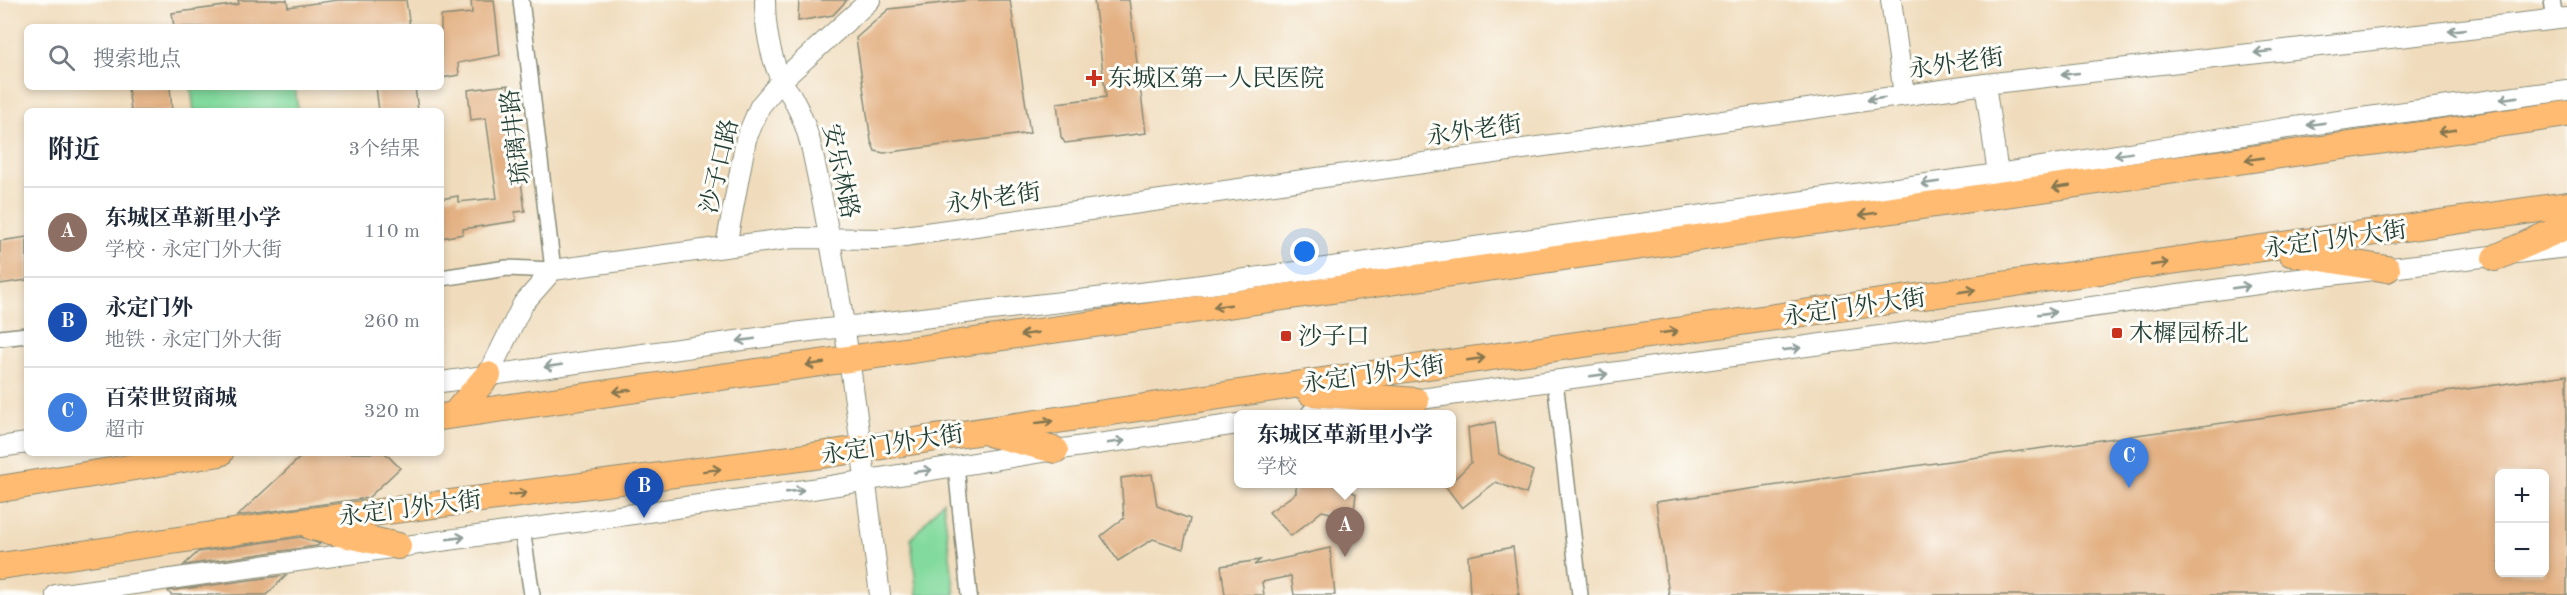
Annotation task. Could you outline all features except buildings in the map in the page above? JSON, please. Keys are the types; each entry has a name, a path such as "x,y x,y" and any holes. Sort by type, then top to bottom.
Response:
{"highway":[{"path":"448,416 2567,114"},
{"name":"永定门外大街","path":"0,566 294,523 862,449 1259,390 2567,205"},
{"path":"2495,258 2567,226"},
{"path":"2268,249 2387,269"},
{"path":"448,416 488,375"},
{"path":"1259,390 1416,401"},
{"path":"980,431 1055,450"},
{"path":"0,489 202,456"},
{"path":"294,523 398,546"}],"street":[{"name":"琉璃井路","path":"521,0 553,270"},
{"name":"安乐林路","path":"765,0 770,46 781,81 802,117 811,148 830,239 850,359 880,595"},
{"name":"沙子口路","path":"726,246 747,139 760,106 781,81 870,0"},
{"path":"1891,0 1904,95"},
{"path":"2552,0 2561,19"},
{"name":"永外老街","path":"444,278 507,268 553,270 793,238 883,240 1985,84 2561,19"},
{"path":"1985,84 1998,174"},
{"path":"444,382 845,327 1173,289 1998,174 2280,129 2567,90"},
{"name":"永定门外大街","path":"1343,410 2205,291 2495,258 2567,247"},
{"path":"488,375 523,304 553,270"},
{"path":"0,338 24,335"},
{"path":"1555,381 1580,595"},
{"name":"永定门外大街","path":"56,595 866,481 1055,450 1234,425"},
{"path":"0,447 24,443"},
{"path":"956,466 969,595"},
{"path":"522,529 532,595"}],"green space":[{"path":"191,90 295,90 298,108 194,108"},
{"path":"943,501 955,595 917,595 911,539"}],"place":[{"name":"东城区第一人民医院","path":"1094,78"},
{"name":"木樨园桥北","path":"2117,333"},
{"name":"沙子口","path":"1286,336"},
{"name":"百荣世贸商城","path":"2129,488"},
{"name":"永定门外","path":"644,518"},
{"name":"东城区革新里小学","path":"1345,557"}]}
